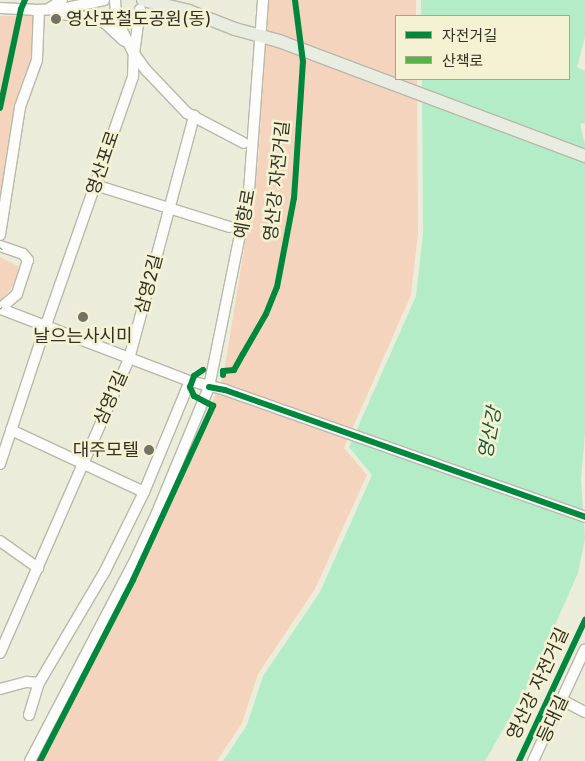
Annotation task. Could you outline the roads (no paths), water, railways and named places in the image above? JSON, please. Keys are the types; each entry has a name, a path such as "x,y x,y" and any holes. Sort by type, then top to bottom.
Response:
{"main road":[{"path":"141,4 189,11 261,38 279,41 585,156"}],"street":[{"path":"50,8 62,0"},
{"path":"0,8 39,10 78,7 104,0"},
{"path":"115,0 116,14 134,54"},
{"name":"예향로","path":"209,387 249,191 263,0"},
{"name":"영산포로","path":"46,325 133,77 134,54 141,4"},
{"path":"50,8 61,14 92,18 105,23 187,113 244,143"},
{"path":"0,235 20,107 37,60 39,10"},
{"name":"삼영2길","path":"129,359 194,116"},
{"path":"95,185 230,227"},
{"path":"0,246 23,254 28,260 17,294 0,309 190,381 225,390 585,517"},
{"path":"0,464 46,325"},
{"name":"삼영1길","path":"0,653 129,359"},
{"path":"29,715 39,683 105,571 144,492 190,381"},
{"path":"30,761 136,558 156,515 209,387"},
{"path":"11,430 144,492"},
{"path":"0,541 38,568"},
{"name":"등대길","path":"532,761 585,649"},
{"path":"0,689 27,682 39,683"},
{"path":"562,700 585,712"}],"water":[{"name":"영산강","path":"421,0 585,0 585,37 577,67 585,71 585,123 580,124 585,144 585,433 581,479 585,539 578,573 529,684 485,761 223,761 247,725 263,676 320,592 372,475 349,447 416,296 423,233 422,80 570,80 570,15 421,15"}],"place":[{"name":"영산포철도공원(동)","path":"56,19"},
{"name":"날으는사시미","path":"83,317"},
{"name":"대주모텔","path":"149,450"}]}
